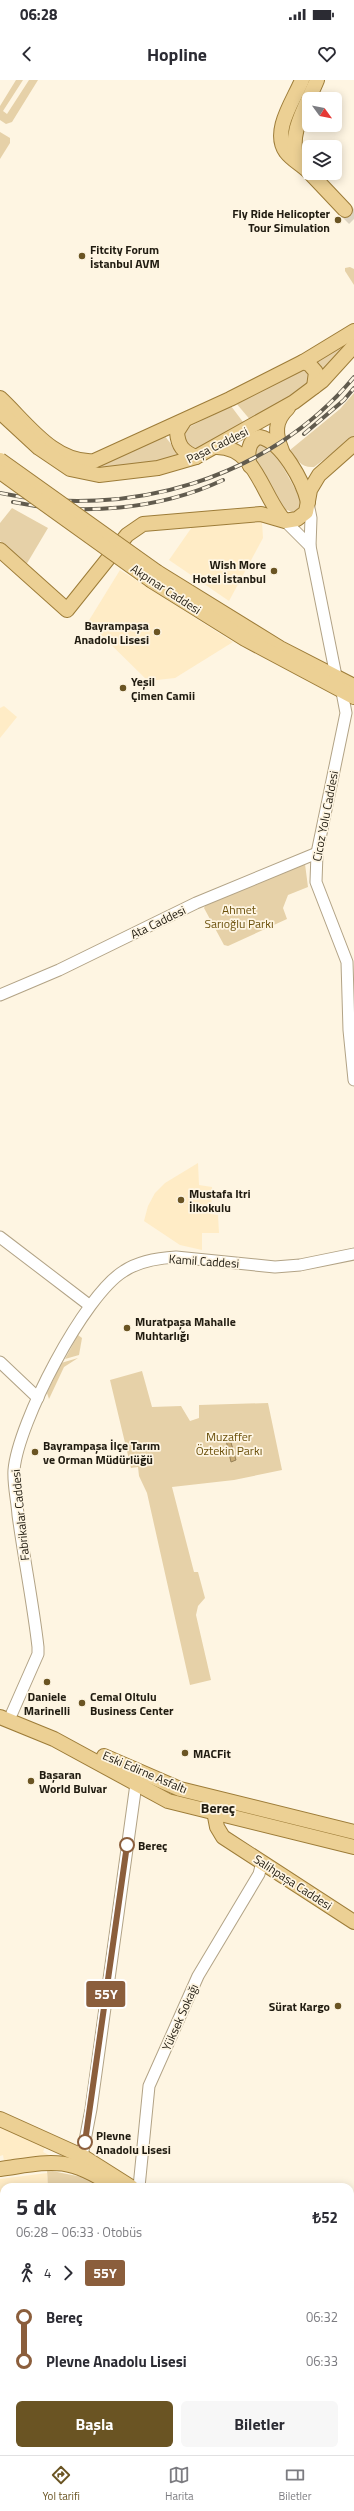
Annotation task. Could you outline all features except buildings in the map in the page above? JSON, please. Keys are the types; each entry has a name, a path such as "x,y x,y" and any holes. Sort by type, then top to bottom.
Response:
{"main road":[{"path":"302,80 281,128 288,145 297,161 302,166"},
{"path":"288,145 317,80"},
{"path":"316,180 345,210"},
{"path":"0,398 51,447 68,457 85,462 103,458 184,421 303,362 354,331"},
{"name":"Paşa Caddesi","path":"0,412 50,457 80,473 99,475 137,471 174,464 196,457 216,447 294,402 314,387 354,346"},
{"path":"303,362 309,364 316,372 314,387"},
{"path":"284,455 276,428 281,414 294,402"},
{"path":"184,421 177,432 179,444 186,452 196,457"},
{"path":"250,466 248,452 256,438 272,441 284,455 295,472 305,489 308,502"},
{"path":"0,550 67,610 127,535 134,529 152,522 248,515 268,514 285,520 297,519 306,512 313,483 354,444"},
{"path":"216,447 236,450 250,466 268,492 276,510 285,520"},
{"path":"295,472 313,472 342,454"},
{"name":"Akpınar Caddesi","path":"0,460 155,577 280,648 336,676"},
{"name":"Akpınar Caddesi","path":"0,472 245,639 350,692"},
{"path":"248,515 260,506 268,492"},
{"path":"336,676 350,692"},
{"name":"Eski Edirne Asfaltı","path":"4,1713 163,1799 214,1814 354,1847"},
{"name":"Eski Edirne Asfaltı","path":"4,1713 55,1730 162,1782 211,1798 354,1832"},
{"name":"Salihpaşa Caddesi","path":"211,1798 219,1830 232,1842 354,1922"},
{"path":"232,1842 228,1831 237,1819"},
{"path":"0,2119 58,2145 109,2183"},
{"path":"54,2162 58,2145"},
{"path":"0,2169 54,2162 81,2161 123,2183"}],"street":[{"path":"308,502 311,518 310,546 336,676"},
{"path":"285,520 310,546"},
{"name":"Cicoz Yolu Caddesi","path":"350,692 317,853 316,882 347,962 348,1030 354,1080"},
{"name":"Ata Caddesi","path":"0,995 59,970 196,903 317,853"},
{"path":"0,1237 89,1305"},
{"name":"Kamil Caddesi","path":"89,1305 124,1271 162,1258 176,1257 276,1267 327,1261 354,1254"},
{"name":"Fabrikalar Caddesi","path":"4,1713 38,1654 14,1477 16,1457 38,1398 65,1344 89,1305"},
{"path":"0,1362 38,1398"},
{"path":"81,2161 91,2109 136,1784"},
{"name":"Yüksek Sokağı","path":"139,2183 149,2086 198,1976 259,1874 262,1862"}],"shaded area":[{"path":"262,522 263,538 229,601 169,560 192,527"},
{"name":"Bayrampaşa Anadolu Lisesi","path":"120,570 233,642 175,678 148,681 88,622"},
{"path":"4,706 17,717 0,738 0,708"},
{"name":"Mustafa Itri İlkokulu","path":"198,1163 199,1185 212,1187 211,1214 218,1215 219,1233 202,1233 202,1250 180,1245 144,1221 148,1206 155,1193 165,1183"},
{"path":"230,1439 236,1460 231,1462 226,1440"},
{"path":"0,2125 46,2145 43,2152 49,2155 46,2158 4,2161 3,2155 0,2156"},
{"path":"47,2173 48,2183 0,2183 0,2179"}],"green space":[{"path":"16,80 23,80 3,111 7,114 29,80 38,80 12,122 6,124 0,120 0,106"},
{"path":"0,132 10,138 10,143 0,159"},
{"path":"350,267 354,269 354,285 345,271 345,268"},
{"path":"354,338 354,340 323,373 315,360"},
{"path":"303,369 309,372 309,383 252,422 236,403"},
{"path":"354,393 354,437 314,467 306,466 300,463 290,450 340,409"},
{"path":"231,406 246,426 200,449 188,446 183,435 187,428"},
{"path":"164,435 182,458 100,472 54,454 99,465"},
{"path":"260,444 264,444 275,453 302,501 298,511 295,513 284,509 266,476 256,463 253,453"},
{"path":"12,508 48,528 26,565 0,541 0,523"},
{"name":"Ahmet Sarıoğlu Parkı","path":"305,864 308,887 288,895 283,908 287,919 228,946 224,945 204,908 206,904"},
{"path":"78,1335 82,1338 79,1355 65,1359"},
{"path":"78,1358 64,1367 49,1399 47,1393 61,1363"},
{"name":"Muzaffer Öztekin Parkı","path":"142,1371 152,1407 181,1406 190,1421 199,1418 199,1405 268,1403 282,1470 234,1480 172,1487 194,1572 198,1572 205,1598 198,1606 196,1615 211,1680 190,1685 147,1493 139,1476 138,1467 131,1468 110,1380"},
{"path":"47,2170 87,2178 96,2183 48,2183"}],"tunnel":[{"path":"345,210 354,219"}],"railway":[{"path":"0,493 48,500 97,501 146,495 193,483 239,466 281,442 320,412 354,377"},
{"path":"304,434 344,400 354,388"},
{"path":"13,502 66,509 120,508 173,498 223,480"}],"bus line":[{"name":"55Y","path":"85,2142 91,2109 118,1902 127,1845"}],"place":[{"name":"Fly Ride Helicopter Tour Simulation","path":"338,220"},
{"name":"Fitcity Forum İstanbul AVM","path":"82,256"},
{"name":"Wish More Hotel İstanbul","path":"274,571"},
{"name":"Bayrampaşa Anadolu Lisesi","path":"157,632"},
{"name":"Yeşil Çimen Camii","path":"123,688"},
{"name":"Mustafa Itri İlkokulu","path":"181,1200"},
{"name":"Muratpaşa Mahalle Muhtarlığı","path":"127,1328"},
{"name":"Bayrampaşa İlçe Tarım ve Orman Müdürlüğü","path":"35,1452"},
{"name":"Daniele Marinelli","path":"47,1682"},
{"name":"Cemal Oltulu Business Center","path":"82,1703"},
{"name":"MACFit","path":"185,1753"},
{"name":"Başaran World Bulvar","path":"31,1781"},
{"name":"Bereç","path":"127,1845"},
{"name":"Sürat Kargo","path":"338,2006"},
{"name":"Plevne Anadolu Lisesi","path":"85,2142"}],"district":[{"name":"Bereç","path":"218,1807"}]}
